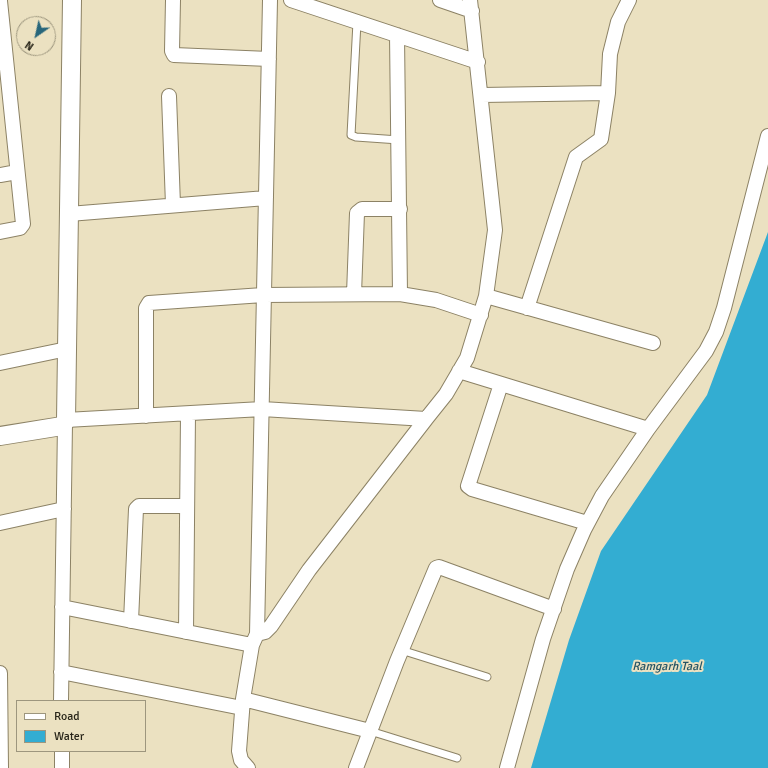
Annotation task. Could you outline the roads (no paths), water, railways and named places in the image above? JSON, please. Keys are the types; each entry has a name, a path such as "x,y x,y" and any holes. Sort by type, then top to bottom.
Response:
{"street":[{"path":"61,700 72,0"},
{"path":"173,0 172,51 174,55 269,59"},
{"path":"248,768 241,760 239,751 243,703 254,639 262,409 263,295 270,0"},
{"path":"291,0 478,62"},
{"path":"62,607 186,632 254,639 271,626 314,564 446,394 467,358 486,296 495,230 482,95 471,5 440,0"},
{"path":"527,308 576,157 601,139 608,94 610,54 616,28 630,0"},
{"path":"0,1 23,224 20,228 0,232"},
{"path":"397,35 400,294"},
{"path":"482,95 608,94"},
{"path":"169,96 173,205"},
{"path":"508,768 543,639 567,569 587,523 602,496 648,429 706,351 716,332 724,308 768,136"},
{"path":"0,175 17,172"},
{"path":"69,214 266,198"},
{"path":"354,294 357,213 362,209 400,209"},
{"path":"146,416 147,305 149,303 263,295 400,294 436,300 480,314"},
{"path":"486,296 653,343"},
{"path":"0,363 67,349"},
{"path":"459,371 648,429"},
{"path":"501,384 468,486 472,489 587,523"},
{"path":"0,436 62,426 65,422 262,409 426,419"},
{"path":"186,632 188,414"},
{"path":"131,621 136,509 139,506 187,506"},
{"path":"0,524 64,509"},
{"path":"356,768 436,568 439,567 552,613"},
{"path":"61,672 243,703 370,731"},
{"path":"0,673 1,768"},
{"path":"62,752 62,768"}],"lane":[{"path":"357,22 352,134 356,137 399,140"},
{"path":"402,650 487,677"},
{"path":"370,731 457,758"}],"water":[{"name":"Ramgarh Taal","path":"768,232 768,768 531,768 569,640 601,551 707,395"}]}
